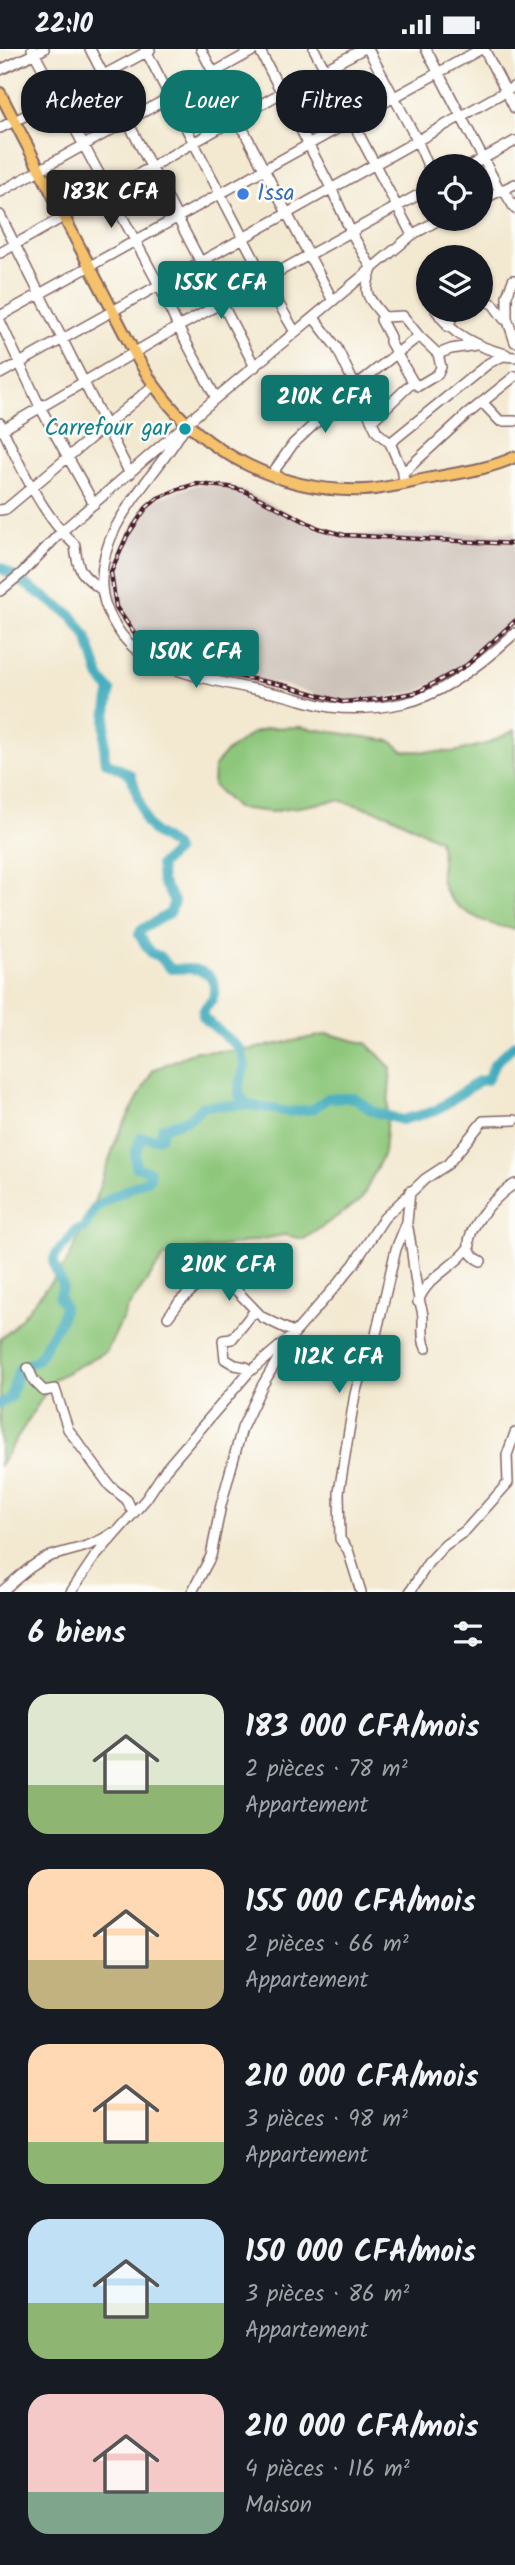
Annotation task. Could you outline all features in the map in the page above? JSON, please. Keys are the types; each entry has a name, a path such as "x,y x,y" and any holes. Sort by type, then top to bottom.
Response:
{"main road":[{"path":"0,93 134,352 154,385 186,425 234,459 276,478 302,484 364,489 403,478 483,469 515,457"}],"street":[{"path":"90,49 101,70"},
{"path":"201,49 212,70"},
{"path":"220,70 258,49 276,83"},
{"path":"314,49 324,69 366,49 395,97 423,154"},
{"path":"426,49 479,154"},
{"path":"387,102 482,49 511,88 515,109"},
{"path":"0,70 37,50 46,70"},
{"path":"113,70 148,50 160,75"},
{"path":"0,374 511,88"},
{"path":"0,128 21,118"},
{"path":"76,133 159,285 216,398"},
{"path":"0,192 107,133"},
{"path":"134,133 255,367"},
{"path":"189,133 295,333"},
{"path":"0,253 212,133"},
{"path":"244,133 333,301"},
{"path":"303,133 351,232 372,268 366,285 366,295 384,317"},
{"path":"0,316 331,133"},
{"path":"358,133 412,235"},
{"path":"492,154 515,141"},
{"path":"493,177 515,209"},
{"path":"493,194 515,184"},
{"path":"102,590 83,577 76,563 75,545 61,532 1,428 178,327 416,197"},
{"path":"0,215 130,474"},
{"path":"0,591 19,576 61,532 216,398 419,231"},
{"path":"515,280 513,279 507,296 507,318 515,342"},
{"path":"493,304 504,319 507,318"},
{"path":"403,316 419,337 438,355 441,367 438,374 418,386 413,382 395,353 381,320 384,317 403,316"},
{"path":"314,317 337,348 377,432 390,443 403,478 482,402 515,376"},
{"path":"0,321 40,407 94,504"},
{"path":"444,322 476,345 513,356"},
{"path":"448,327 450,322"},
{"path":"276,478 274,471 293,444 354,387 419,337"},
{"path":"438,355 451,349 476,345"},
{"path":"390,443 481,368 495,359 513,356"},
{"path":"372,421 413,382"},
{"path":"0,510 6,509 154,385"},
{"path":"482,402 500,421 515,421"},
{"path":"186,425 115,527 106,547 102,590 111,619 133,647 159,663 218,682 330,707 366,708 407,703 466,674 515,633"},
{"path":"192,1592 211,1556 221,1505 242,1427 290,1339 354,1264 384,1218 410,1191 448,1164 483,1121 513,1122"},
{"path":"481,1261 472,1257 472,1227 488,1207 514,1186"},
{"path":"410,1191 407,1222 418,1302 422,1312 422,1339 426,1348"},
{"path":"361,1592 348,1551 340,1539 339,1492 357,1387 364,1363 374,1343 396,1249 407,1222"},
{"path":"418,1302 430,1281 465,1252 470,1244"},
{"path":"71,1592 84,1570 146,1499 166,1469 248,1373 290,1339 291,1331 257,1313 236,1290 224,1286 209,1274 180,1301 168,1317"},
{"path":"248,1373 246,1367 225,1359 223,1340 232,1339 252,1314 257,1313"},
{"path":"28,1368 34,1381 44,1391 55,1389 68,1429 110,1486 127,1500 134,1513"},
{"path":"410,1592 428,1563 445,1545 465,1531 508,1483 507,1455 515,1433"},
{"path":"1,1592 24,1572 48,1558 95,1545 120,1529"}],"shaded area":[{"path":"197,484 215,484 245,491 318,528 344,535 515,532 515,621 467,665 418,692 380,699 342,702 283,685 181,665 159,656 141,643 116,607 111,572 135,521 146,508 158,498"}],"green space":[{"path":"300,727 391,741 404,751 454,752 486,744 515,730 515,929 481,920 459,907 451,899 441,878 439,840 388,814 338,800 271,812 236,808 213,785 214,768 224,754 251,734 267,728"},
{"path":"329,1034 368,1044 391,1068 384,1153 361,1200 304,1239 284,1235 164,1257 127,1309 107,1351 54,1379 0,1465 0,1339 12,1329 66,1264 88,1219 118,1135 153,1070 196,1051 241,1051"}],"waterway":[{"path":"0,567 71,615 87,637 100,678 111,691 106,727 106,762 131,775 146,823 174,846 176,851 160,865 162,881 174,901 170,913 141,930 139,935 151,953 159,956 171,969 196,970 208,974 212,979 214,995 204,1009 203,1017 240,1049 245,1065 239,1095 249,1105"},
{"path":"0,1404 10,1398 19,1369 38,1359 61,1319 64,1306 59,1297 63,1286 55,1267 56,1254 75,1231 84,1228 94,1209 150,1178 150,1171 136,1167 135,1154 141,1137 156,1139 162,1135 162,1128 189,1119 203,1106 249,1105 289,1112 313,1109 328,1098 355,1098 372,1111 402,1120 435,1111 479,1081 487,1080 495,1063 515,1044"}],"railway":[{"path":"515,544 344,535 318,528 245,491 197,484 158,498 146,508 127,536 111,572 116,607 141,643 159,656 181,665 283,685 342,702 418,692 467,665 515,621"}],"place":[{"name":"Issa","path":"243,194"},
{"name":"Carrefour gar","path":"185,429"}]}
